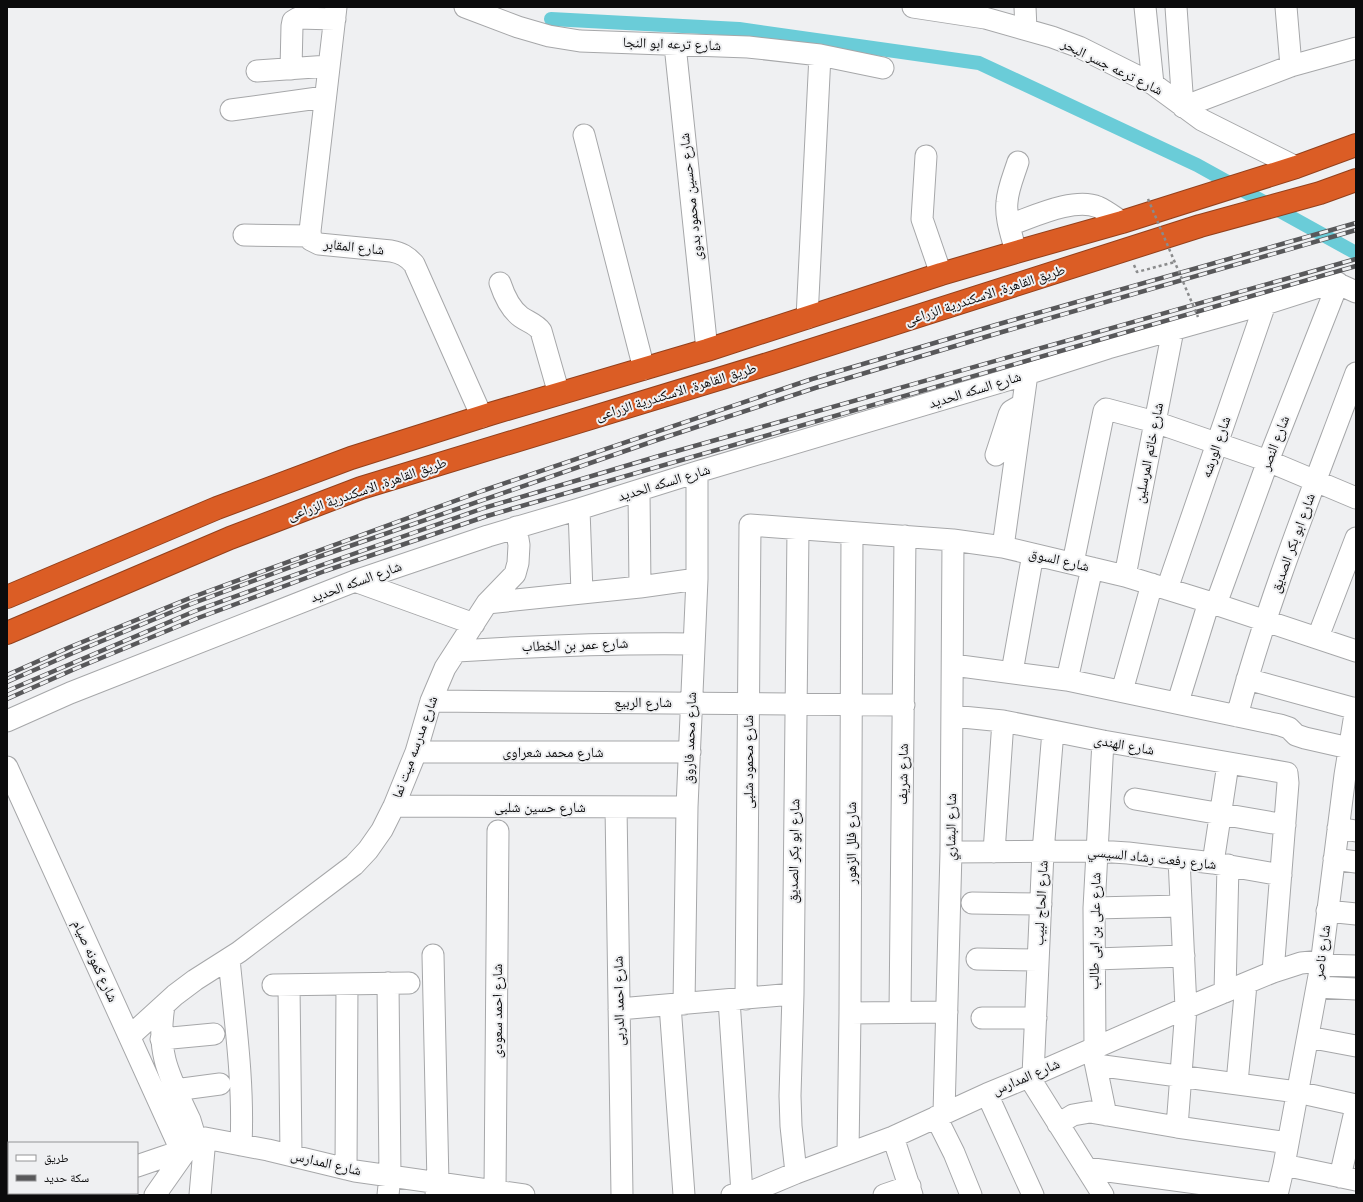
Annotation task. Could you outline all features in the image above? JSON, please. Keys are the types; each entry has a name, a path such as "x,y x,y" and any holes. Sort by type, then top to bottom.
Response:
{"highway":[{"path":"7,597 217,508 352,458 482,417 707,350 941,274 1122,222 1272,173 1296,167 1356,145"},
{"name":"طريق القاهرة, الاسكندرية الزراعى","path":"7,634 230,538 361,488 771,363 1200,226 1320,194 1356,180"}],"street":[{"name":"شارع ترعه ابو النجا","path":"465,7 518,27 556,37 580,41 748,48 820,55 883,68"},
{"name":"شارع ترعه جسر البحر","path":"913,7 963,11 1052,37 1079,47 1153,84 1202,120 1296,167"},
{"path":"1025,7 1026,29"},
{"path":"1145,7 1153,84"},
{"path":"1176,7 1183,107 1291,66 1356,48"},
{"path":"1286,7 1291,66"},
{"path":"291,69 293,21 298,18 335,13"},
{"name":"شارع المقابر","path":"335,13 310,236 311,240 319,244 396,252 411,260 482,417"},
{"name":"شارع حسين محمود بدوى","path":"675,45 707,350"},
{"path":"807,318 820,55"},
{"path":"257,71 329,66"},
{"path":"231,110 326,97"},
{"path":"584,135 644,369"},
{"path":"926,156 922,219 941,274"},
{"path":"1016,252 1006,209 1007,197 1018,162"},
{"path":"1009,225 1066,206 1077,204 1088,204 1098,207 1122,222"},
{"path":"244,235 310,236"},
{"path":"500,282 503,292 513,308 518,314 535,325 541,332 559,394"},
{"name":"شارع السكه الحديد","path":"7,721 70,693 355,581 488,536 1027,374 1108,348 1265,304 1343,286"},
{"name":"شارع النصر","path":"1178,702 1212,603 1268,461 1343,286"},
{"name":"شارع الورشه","path":"1122,691 1160,586 1217,443 1265,304"},
{"name":"شارع خاتم المرسلين","path":"1125,576 1173,330"},
{"name":"شارع ابو بكر الصديق","path":"1237,716 1247,678 1266,620 1356,372"},
{"path":"1003,547 1027,374"},
{"path":"996,456 1009,415 1014,409 1022,406"},
{"path":"1068,680 1082,565 1104,411 1106,409 1155,422 1268,461 1356,498"},
{"name":"شارع محمد فاروق","path":"684,1195 677,1005 697,579 697,472"},
{"path":"639,491 640,587"},
{"path":"580,509 582,593"},
{"name":"شارع السوق","path":"750,525 953,540 1003,547 1082,565 1160,586 1318,637 1356,651"},
{"name":"شارع محمود شلبى","path":"745,1193 738,999 748,703 750,525"},
{"name":"شارع مدرسه ميت نما","path":"130,1036 164,1006 174,995 229,959 354,865 368,850 382,830 394,806 416,752 431,700 445,668 487,603 514,574 518,563 519,545 516,528"},
{"name":"شارع ابو بكر الصديق","path":"796,1173 791,1126 790,1096 793,994 798,529"},
{"name":"شارع فلل الزهور","path":"848,1153 852,533"},
{"name":"شارع شريف","path":"900,1012 905,536"},
{"path":"1318,637 1356,538"},
{"name":"شارع البشاري","path":"940,1115 947,1012 951,852 953,540"},
{"path":"1012,672 1033,554"},
{"path":"487,603 640,587 697,579"},
{"path":"355,581 474,624"},
{"name":"شارع عمر بن الخطاب","path":"457,651 632,644 694,644"},
{"path":"953,665 1068,680 1178,702 1280,725 1289,728 1296,735 1349,748"},
{"path":"1247,678 1356,708"},
{"name":"شارع الربيع","path":"431,700 904,704"},
{"name":"شارع ناصر","path":"1277,1194 1284,1165 1317,987 1334,859 1347,829 1351,776 1349,748 1356,708"},
{"name":"شارع الهندى","path":"952,716 1003,721 1103,742 1287,773 1288,783 1285,825"},
{"path":"994,852 1003,721"},
{"name":"شارع الحاج لبيب","path":"1031,1076 1036,1018 1043,852 1053,731"},
{"name":"شارع على بن ابى طالب","path":"1103,742 1094,908 1094,1054 1106,1115"},
{"name":"شارع محمد شعراوى","path":"416,752 690,752"},
{"path":"1225,992 1220,814 1228,764"},
{"name":"شارع كمونه صيام","path":"7,767 130,1036 191,1146"},
{"path":"1135,799 1285,825 1273,972"},
{"name":"شارع حسين شلبى","path":"394,806 687,807"},
{"name":"شارع احمد الدربى","path":"616,807 622,1195"},
{"name":"شارع احمد سعودى","path":"485,1191 498,831"},
{"name":"شارع رفعت رشاد السيسي","path":"951,852 1097,851 1128,853 1221,864 1281,875"},
{"path":"1177,1127 1186,1008 1179,859"},
{"path":"1334,859 1356,862"},
{"path":"972,903 1040,904"},
{"path":"1094,908 1182,906"},
{"path":"1327,911 1356,914"},
{"path":"433,955 437,1189"},
{"path":"1095,959 1184,956"},
{"path":"229,959 242,1085 241,1145"},
{"path":"977,959 1038,960"},
{"name":"شارع المدارس","path":"745,1193 893,1137 987,1094 1031,1076 1094,1054 1186,1008 1273,972 1301,963 1356,966"},
{"path":"388,983 389,1185"},
{"path":"291,1156 281,985 409,983"},
{"path":"346,1169 347,984"},
{"path":"1237,1084 1246,984"},
{"path":"1317,987 1356,990"},
{"path":"619,1009 793,994"},
{"path":"164,1006 161,1022 161,1039 165,1065 191,1125 191,1146 200,1195"},
{"path":"850,1013 947,1012"},
{"path":"982,1018 1036,1018"},
{"path":"161,1039 214,1034"},
{"path":"1308,1037 1356,1046"},
{"path":"1094,1054 1181,1076 1297,1092 1356,1106 1348,1178 1284,1165"},
{"path":"1031,1076 1058,1124 1102,1195"},
{"path":"176,1090 220,1084"},
{"path":"987,1094 1033,1195"},
{"path":"1058,1124 1073,1115 1090,1112 1177,1127 1288,1143"},
{"path":"940,1115 971,1195"},
{"path":"884,1195 911,1191 893,1137"},
{"name":"شارع المدارس","path":"191,1146 241,1145 346,1169 389,1185 524,1195"},
{"path":"138,1166 191,1146"},
{"path":"155,1195 191,1146"},
{"path":"1086,1168 1277,1194"}],"path":[{"path":"1148,199 1198,318"},
{"path":"1137,272 1175,262"}],"waterway":[{"path":"551,19 739,29 979,63 1197,165 1356,253"}],"railway":[{"path":"7,675 70,647 190,598 315,552 482,491 812,379 999,324 1356,223"},
{"path":"7,682 191,604 318,557 657,440 815,388 1002,332 1356,230"},
{"path":"7,691 195,611 484,508 659,456 1356,259"},
{"path":"7,699 77,668 198,618 325,571 487,516 1356,266"}]}
